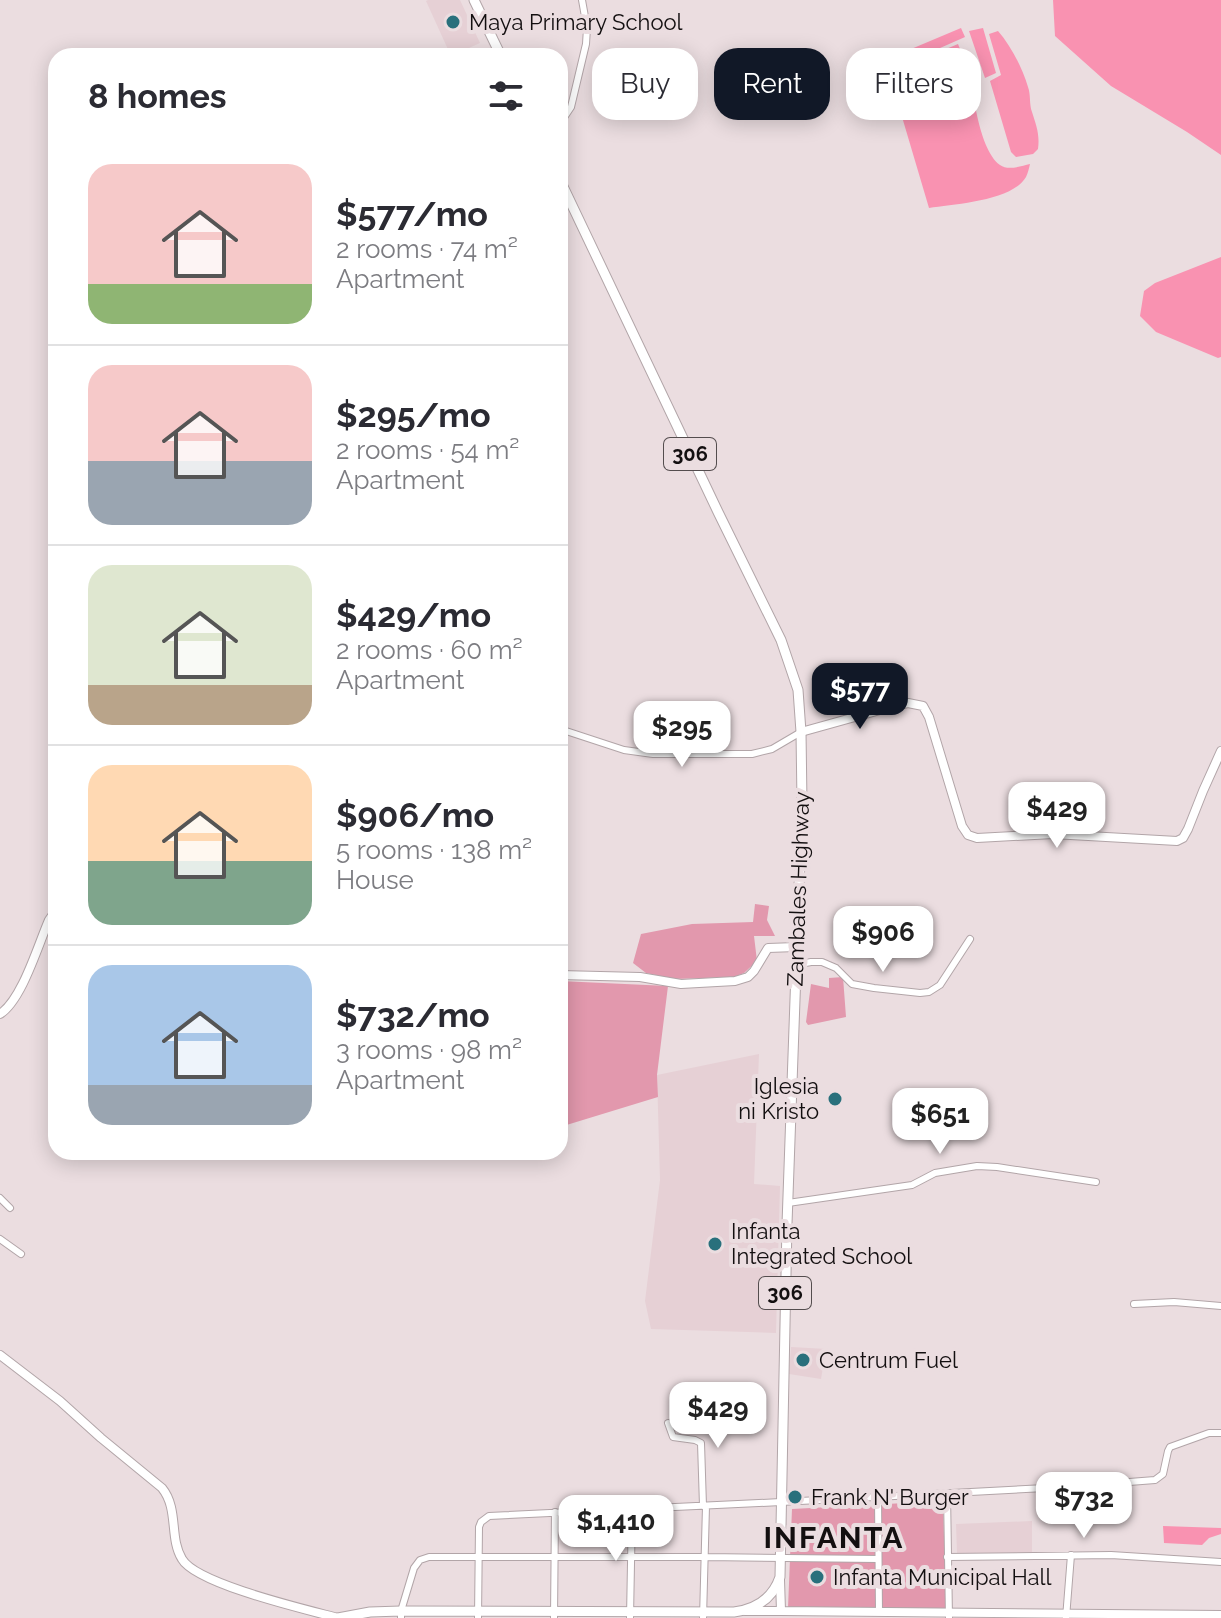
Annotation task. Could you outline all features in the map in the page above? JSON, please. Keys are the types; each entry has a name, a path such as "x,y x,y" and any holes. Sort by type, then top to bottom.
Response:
{"main road":[{"path":"474,0 497,48"},
{"name":"Zambales Highway","path":"568,197 781,640 798,690 802,803 788,1203 780,1577"},
{"path":"338,1618 370,1612 401,1615 703,1615 752,1608 766,1599 780,1577"}],"street":[{"path":"568,112 586,44 587,28 582,0"},
{"path":"568,732 624,750 653,754 752,754 772,749 801,732 898,705 923,706 962,826 968,835 977,838 1053,834 1177,841 1188,829 1221,751"},
{"path":"0,1014 18,995 48,922"},
{"path":"795,965 822,962 836,968 852,984 929,992 940,985 970,939"},
{"path":"568,975 640,977 681,984 735,981 748,977 754,971 768,948 796,947"},
{"path":"788,1203 912,1185 935,1173 977,1166 1096,1182"},
{"path":"0,1198 10,1208"},
{"path":"0,1239 21,1254"},
{"path":"1134,1304 1174,1302 1221,1306"},
{"path":"0,1355 162,1488 172,1508 180,1557 193,1571 251,1594 338,1618"},
{"path":"668,1423 673,1437 701,1443 705,1557 703,1615"},
{"path":"478,1615 479,1527 489,1516 1155,1480 1163,1474 1169,1448 1209,1433 1221,1433"},
{"path":"947,1493 949,1615"},
{"path":"878,1497 879,1612"},
{"path":"630,1615 632,1509"},
{"path":"554,1615 555,1512"},
{"path":"1066,1616 1071,1555"},
{"path":"947,1557 1123,1555 1221,1562"},
{"path":"401,1615 414,1568 420,1560 429,1557 878,1559"},
{"path":"780,1577 781,1614"},
{"path":"741,1611 781,1614 1221,1615"}],"shaded area":[{"name":"Maya Primary School","path":"460,0 480,43 469,48 447,48 426,1"},
{"path":"1053,0 1221,0 1221,155 1111,86 1055,36"},
{"path":"961,28 965,37 940,48 914,48"},
{"path":"983,28 996,73 985,78 981,66 981,48 975,48 969,31"},
{"path":"998,31 1016,57 1029,90 1038,139 1038,149 1033,154 1016,157 1011,152 990,81 1001,75 989,34"},
{"path":"903,120 978,120 986,144 1000,165 1015,168 1030,164 1026,177 1009,191 982,200 929,208"},
{"path":"1221,257 1221,357 1218,358 1156,332 1140,316 1144,291 1155,283"},
{"path":"755,904 769,906 767,920 775,936 754,936 757,961 744,973 734,977 674,979 646,973 633,963 641,934 692,924 753,922"},
{"path":"843,977 846,1017 808,1025 811,984 829,988 829,978"},
{"path":"568,981 668,986 657,1075 658,1097 568,1125"},
{"name":"Infanta Integrated School","path":"759,1054 754,1184 780,1186 776,1333 651,1329 645,1301 660,1180 657,1075"},
{"path":"791,1347 826,1349 821,1379 789,1374"},
{"path":"943,1501 946,1608 788,1608 792,1509"},
{"path":"1032,1521 1032,1553 957,1553 956,1524"},
{"path":"1163,1526 1221,1528 1221,1534 1209,1538 1202,1545 1164,1543"}],"place":[{"name":"Maya Primary School","path":"453,22"},
{"name":"Iglesia ni Kristo","path":"835,1099"},
{"name":"Infanta Integrated School","path":"715,1244"},
{"name":"Centrum Fuel","path":"803,1360"},
{"name":"Frank N' Burger","path":"795,1497"},
{"name":"Infanta Municipal Hall","path":"817,1577"}],"district":[{"name":"INFANTA","path":"834,1537"}]}
